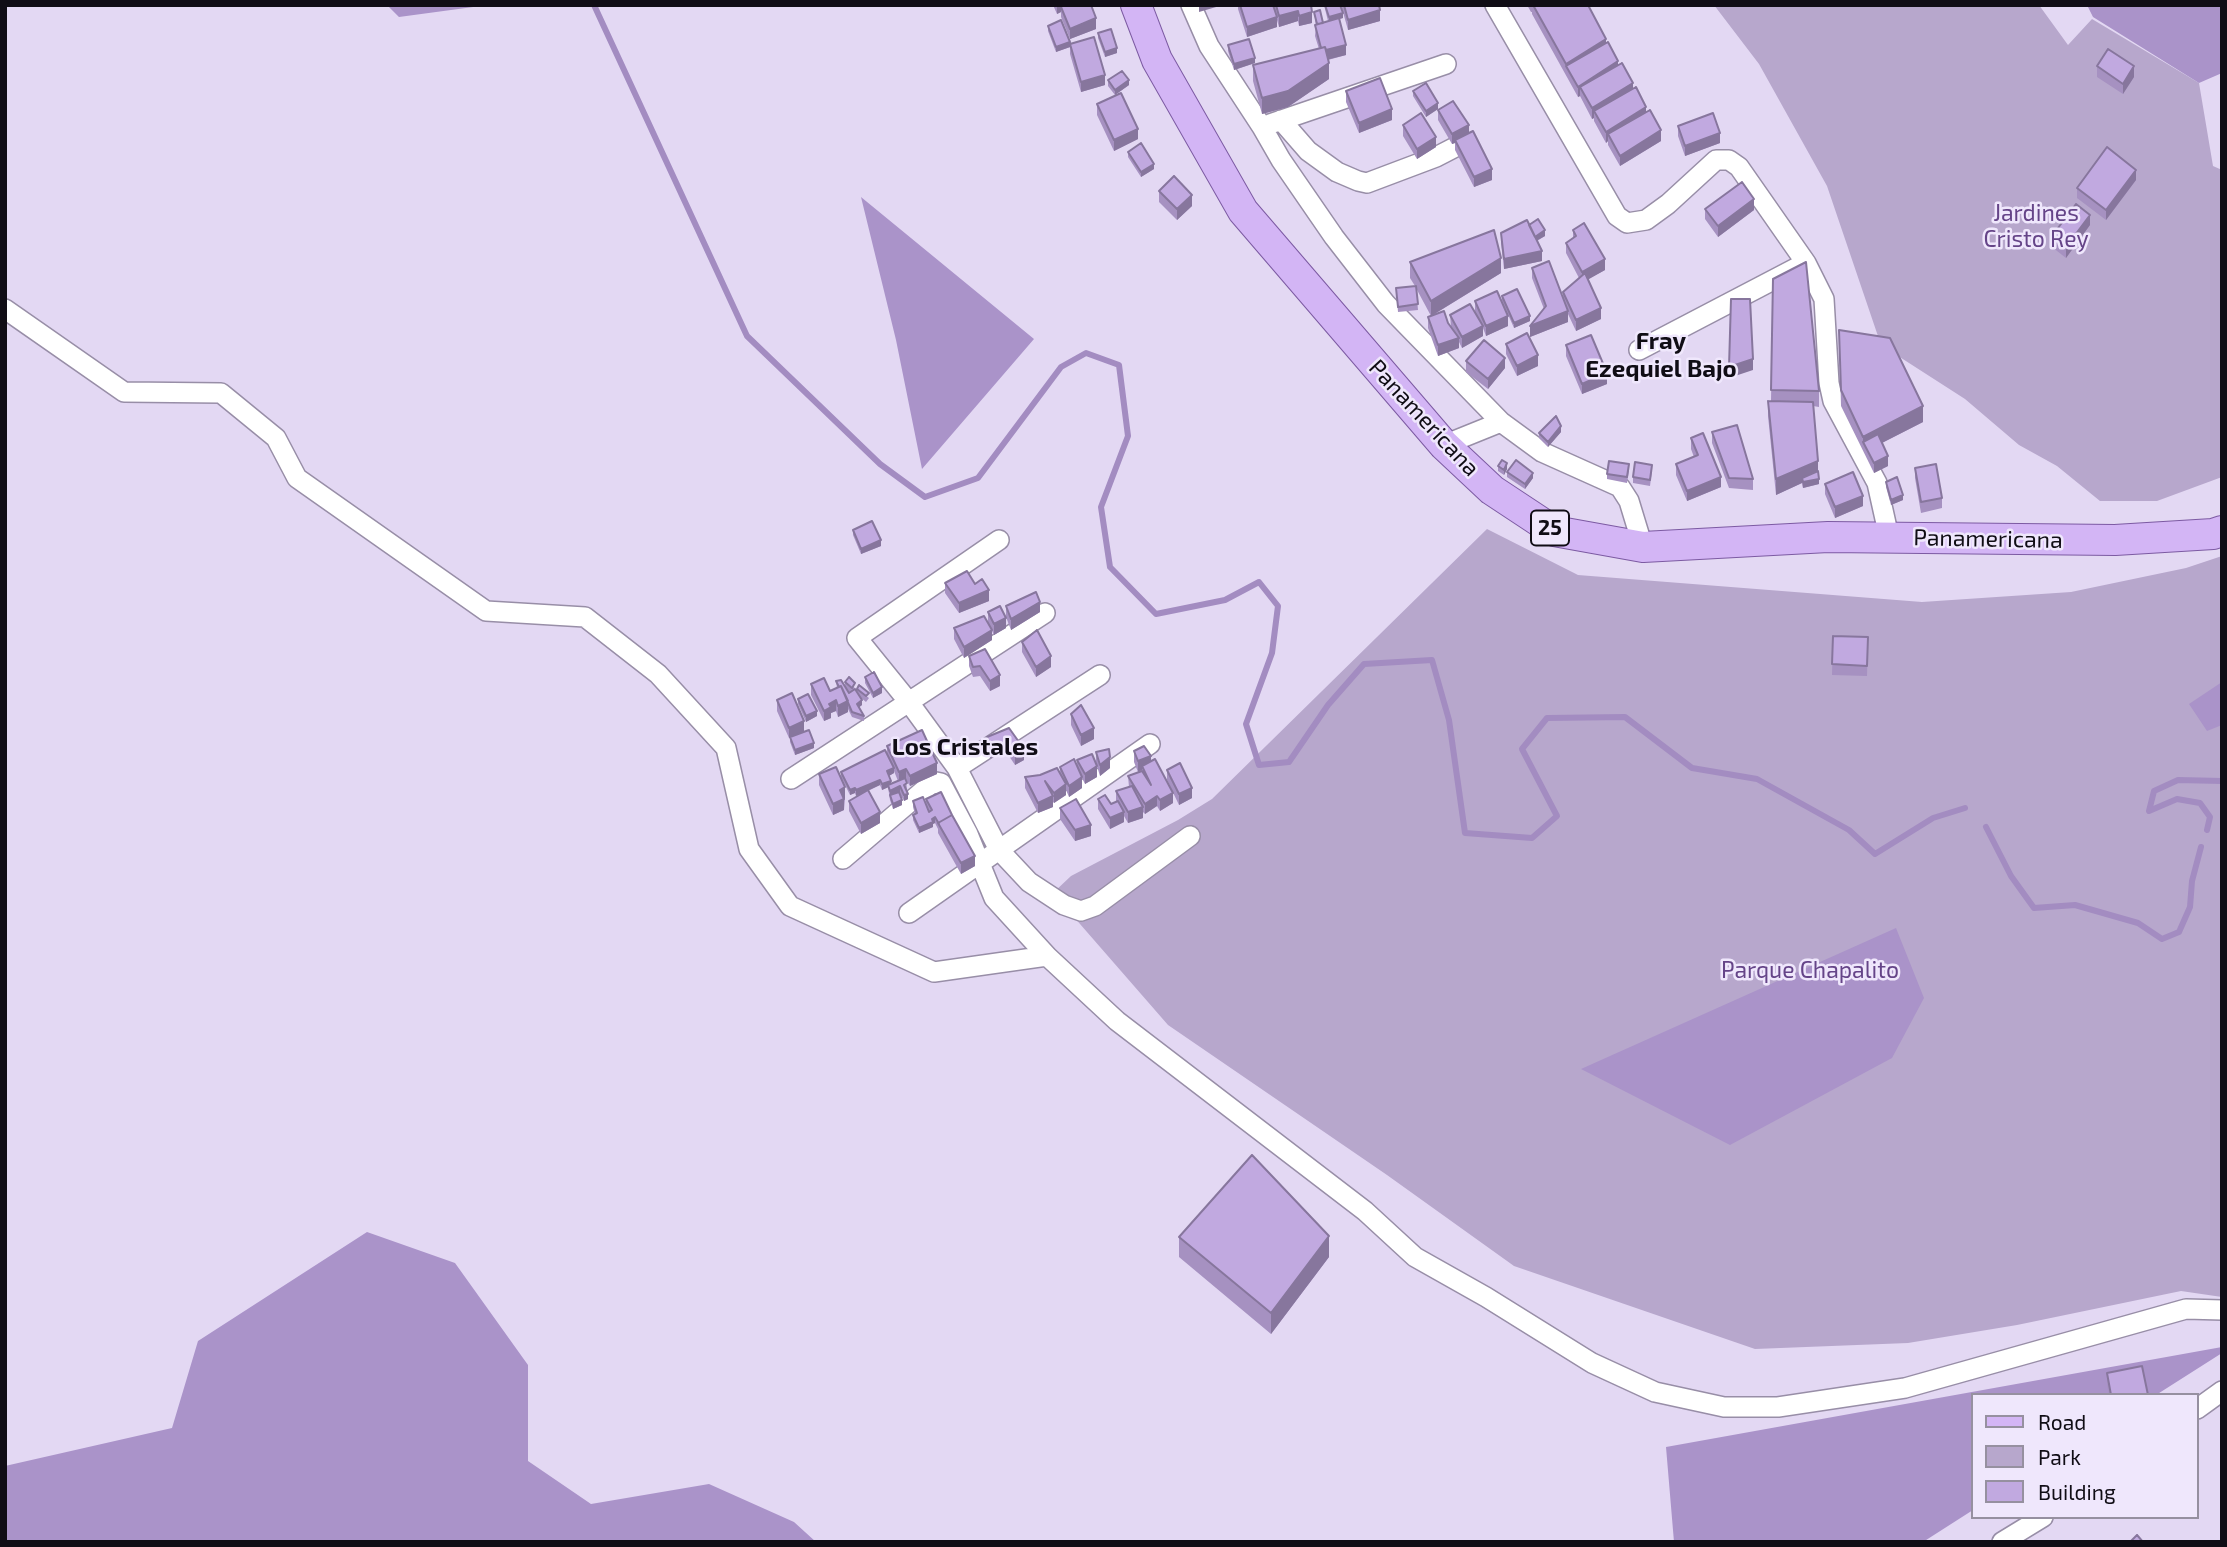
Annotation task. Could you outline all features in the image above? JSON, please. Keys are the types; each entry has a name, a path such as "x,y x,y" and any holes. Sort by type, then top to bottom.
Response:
{"main road":[{"name":"Panamericana","path":"1136,5 1157,60 1244,211 1444,445 1492,490 1554,531 1643,547 1828,537 2115,540 2213,534 2222,531"}],"street":[{"path":"1191,5 1209,46 1271,124 1337,172 1367,183 1436,157 1465,142"},
{"path":"1495,5 1617,216 1627,223 1646,220 1668,204 1716,160 1729,160 1739,167 1806,263 1824,299 1829,383 1833,401 1877,483 1889,537"},
{"path":"1271,124 1446,64"},
{"path":"1271,124 1281,160 1334,237 1385,304 1501,422 1542,452 1620,488 1629,501 1643,547"},
{"path":"1639,351 1806,263"},
{"path":"5,309 124,392 221,393 276,438 297,478 486,611 584,617 658,674 726,748 748,849 790,906 934,972 1047,956"},
{"path":"1444,445 1501,422"},
{"path":"999,540 857,638 957,768 999,850 1029,882 1064,905 1081,911 1095,906 1190,836"},
{"path":"791,779 1045,613"},
{"path":"957,768 1100,675"},
{"path":"909,913 1150,744"},
{"path":"843,859 936,782 941,783 968,834 994,898 1047,956 1117,1021 1365,1211 1415,1257 1486,1297 1592,1363 1655,1392 1724,1407 1778,1407 1905,1388 2186,1309 2222,1310"},
{"path":"2199,1408 2222,1391"},
{"path":"2003,1542 2040,1519"}],"green space":[{"path":"387,5 488,5 399,17"},
{"name":"Jardines Cristo Rey","path":"1714,5 2039,5 2068,45 2092,19 2199,83 2213,166 2222,170 2222,477 2157,501 2100,501 2057,466 2019,445 1965,399 1881,345 1827,186 1759,64"},
{"path":"2087,5 2222,5 2222,73 2199,83 2093,17"},
{"path":"861,197 1034,339 922,469 896,340"},
{"name":"Parque Chapalito","path":"1487,529 1578,575 1922,602 2071,592 2186,568 2222,556 2222,1297 2181,1291 2017,1325 1908,1343 1755,1349 1514,1266 1168,1025 1053,893 1071,876 1178,820 1212,799"},
{"path":"2222,682 2222,725 2207,731 2189,704"},
{"path":"1896,928 1924,998 1892,1058 1730,1145 1581,1069"},
{"path":"367,1232 455,1263 528,1365 528,1461 591,1504 709,1484 794,1522 816,1542 5,1542 5,1466 172,1428 198,1341"},
{"path":"2222,1347 2222,1353 2159,1393 1972,1393 1972,1511 1923,1542 1674,1542 1666,1447"}],"building":[{"path":"1091,5 1096,18 1070,29 1061,7"},
{"path":"1240,5 1273,5 1277,17 1247,27"},
{"path":"1276,5 1311,5 1312,12 1299,16 1298,11 1279,16"},
{"path":"1325,5 1340,5 1343,13 1329,17"},
{"path":"1344,5 1379,5 1380,10 1348,20"},
{"path":"1533,5 1588,5 1606,39 1566,64"},
{"path":"1320,10 1323,23 1317,24 1314,12"},
{"path":"1339,18 1346,45 1326,50 1325,47 1321,48 1315,25"},
{"path":"1061,20 1070,42 1056,47 1048,26"},
{"path":"1111,29 1117,48 1105,52 1098,33"},
{"path":"1094,37 1105,75 1081,82 1070,44"},
{"path":"1249,39 1255,58 1234,64 1228,45"},
{"path":"1608,42 1618,61 1578,87 1566,66"},
{"path":"1325,47 1329,63 1288,91 1262,98 1253,65"},
{"path":"2108,49 2134,66 2123,84 2097,66"},
{"path":"1622,63 1633,83 1592,108 1580,87"},
{"path":"1122,71 1129,80 1115,90 1108,80"},
{"path":"1380,78 1392,109 1359,123 1346,91"},
{"path":"1426,83 1438,103 1426,111 1413,91"},
{"path":"1636,87 1646,107 1606,132 1594,111"},
{"path":"1121,93 1138,129 1114,140 1097,104"},
{"path":"1453,101 1469,125 1452,134 1438,110"},
{"path":"1650,110 1661,130 1620,156 1608,134"},
{"path":"1421,113 1436,137 1417,149 1403,125"},
{"path":"1713,113 1720,133 1685,146 1678,126"},
{"path":"1473,131 1492,169 1474,177 1455,140"},
{"path":"1141,143 1154,164 1141,172 1128,152"},
{"path":"2107,147 2136,170 2106,210 2077,188"},
{"path":"1174,176 1192,195 1177,209 1159,191"},
{"path":"1742,182 1754,199 1718,226 1705,209"},
{"path":"2076,204 2090,215 2066,247 2052,236"},
{"path":"1538,219 1545,230 1535,237 1529,225"},
{"path":"1527,220 1542,251 1504,259 1501,233"},
{"path":"1584,223 1605,259 1582,272 1566,243 1576,236 1573,230"},
{"path":"1494,230 1501,258 1431,301 1410,262"},
{"path":"1549,261 1568,311 1530,326 1546,306 1532,268"},
{"path":"1806,262 1819,391 1771,390 1773,279"},
{"path":"1585,273 1601,308 1576,320 1563,292"},
{"path":"1416,286 1418,304 1398,307 1396,288"},
{"path":"1517,289 1530,316 1514,323 1502,296"},
{"path":"1497,291 1508,316 1486,326 1475,301"},
{"path":"1731,299 1750,299 1753,359 1729,367"},
{"path":"1470,304 1483,326 1462,337 1450,315"},
{"path":"1444,311 1448,323 1459,338 1438,345 1428,317"},
{"path":"1839,330 1890,338 1923,406 1863,437 1841,390"},
{"path":"1527,333 1538,355 1517,366 1506,344"},
{"path":"1591,335 1607,373 1582,384 1566,345"},
{"path":"1484,340 1505,358 1488,379 1466,361"},
{"path":"1768,401 1813,402 1818,461 1776,479"},
{"path":"1556,416 1561,426 1548,442 1539,433"},
{"path":"1737,425 1753,479 1729,478 1712,432"},
{"path":"1703,433 1721,477 1687,491 1676,464 1698,455 1691,438"},
{"path":"1878,434 1888,456 1874,463 1863,442"},
{"path":"1502,460 1507,463 1504,470 1498,466"},
{"path":"1516,460 1533,473 1525,484 1507,472"},
{"path":"1609,461 1629,464 1627,477 1607,474"},
{"path":"1635,462 1652,465 1650,480 1633,477"},
{"path":"1936,464 1942,498 1921,502 1915,468"},
{"path":"1818,471 1819,479 1803,482 1802,478"},
{"path":"1853,472 1863,496 1835,507 1825,484"},
{"path":"1897,477 1903,495 1891,500 1886,482"},
{"path":"872,521 881,540 861,549 853,530"},
{"path":"967,571 975,584 982,579 989,590 959,603 945,583"},
{"path":"1036,592 1040,602 1011,619 1006,606"},
{"path":"1000,606 1006,618 994,624 988,612"},
{"path":"984,616 992,630 964,647 954,628"},
{"path":"1037,630 1051,656 1036,667 1022,642"},
{"path":"1833,636 1868,637 1867,666 1832,664"},
{"path":"985,649 1000,675 990,681 980,666 973,667 969,656"},
{"path":"874,672 882,687 873,693 865,677"},
{"path":"849,677 855,683 852,688 845,682"},
{"path":"824,678 830,691 841,686 848,701 838,706 836,700 824,711 811,684"},
{"path":"841,680 849,693 855,689 862,700 857,704 864,716 852,712 841,686 839,687 836,681"},
{"path":"859,685 869,693 866,696 857,689"},
{"path":"792,693 804,721 789,728 777,700"},
{"path":"808,694 817,711 806,716 798,699"},
{"path":"1081,705 1094,728 1081,735 1071,714"},
{"path":"1009,728 1024,749 1015,754 1007,743 990,747 987,737"},
{"path":"809,730 814,743 795,750 790,737"},
{"path":"922,730 937,763 910,776 906,769 899,772 887,746"},
{"path":"1144,746 1151,756 1138,761 1134,751"},
{"path":"1109,749 1110,757 1100,765 1096,752"},
{"path":"885,750 894,768 887,771 891,781 882,784 880,780 850,790 841,772"},
{"path":"1092,754 1097,766 1085,774 1077,760"},
{"path":"1074,759 1082,777 1069,786 1060,767"},
{"path":"1155,759 1173,793 1160,800 1157,796 1145,804 1128,776 1142,771 1151,785 1142,766"},
{"path":"1180,763 1192,788 1179,794 1167,770"},
{"path":"836,767 845,787 840,790 844,799 833,804 819,774"},
{"path":"1057,768 1066,784 1054,793 1045,781 1053,796 1038,803 1025,777 1040,775"},
{"path":"905,778 907,783 904,785 908,794 904,795 900,786 890,791 888,785"},
{"path":"1132,786 1143,807 1128,812 1116,791"},
{"path":"868,790 880,812 861,823 849,801"},
{"path":"899,792 902,800 893,804 890,795"},
{"path":"941,792 952,815 938,823 935,817 933,822 919,828 913,815 917,813 913,801 923,797 929,812 932,810 926,799"},
{"path":"1105,795 1111,804 1118,801 1124,812 1110,818 1098,799"},
{"path":"1076,799 1091,825 1075,830 1060,808"},
{"path":"952,815 975,856 961,863 938,823"},
{"path":"1252,1155 1329,1236 1271,1313 1179,1237"},
{"path":"2142,1366 2148,1393 2111,1393 2107,1373"},
{"path":"2137,1535 2143,1542 2130,1542"}],"waterway":[{"path":"594,5 747,336 880,464 925,497 978,478 1061,367 1086,353 1119,365 1128,436 1101,507 1110,567 1156,614 1225,600 1259,582 1278,606 1272,653 1246,724 1259,765 1289,762 1328,705 1364,664 1432,660 1449,720 1465,833 1532,838 1557,816 1522,749 1547,718 1625,717 1692,768 1757,779 1849,830 1875,854 1933,818 1965,808"},
{"path":"2207,830 2210,817 2200,803 2177,799 2149,811 2154,791 2178,780 2222,781"},
{"path":"1986,827 2011,876 2034,908 2075,905 2138,923 2162,939 2179,932 2190,907 2192,881 2201,847"}],"district":[{"name":"Fray Ezequiel Bajo","path":"1661,355"},
{"name":"Los Cristales","path":"965,747"}]}
